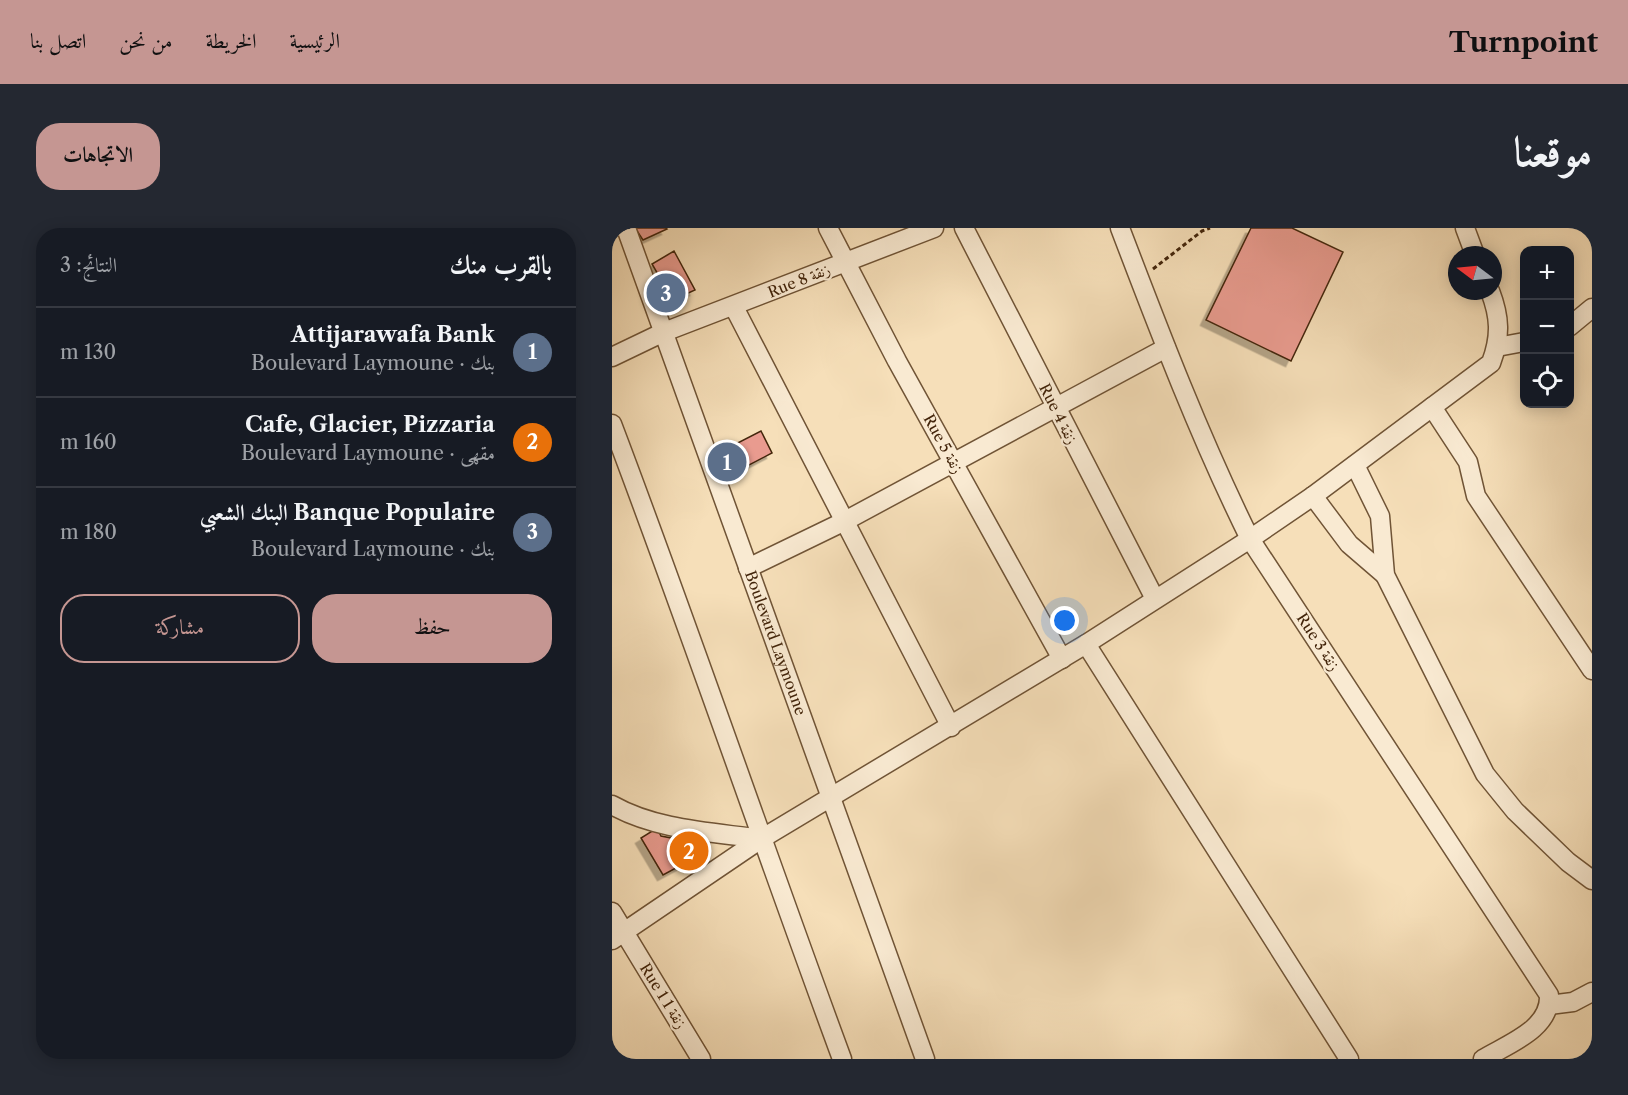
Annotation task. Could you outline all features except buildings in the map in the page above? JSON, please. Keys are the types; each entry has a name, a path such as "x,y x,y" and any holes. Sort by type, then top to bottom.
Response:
{"street":[{"name":"Boulevard Laymoune","path":"626,228 925,1059"},
{"name":"Rue 5 زنقة","path":"828,228 952,462 1062,659"},
{"name":"Rue 8 زنقة","path":"612,357 664,332 734,307 934,228"},
{"name":"Rue 4 زنقة","path":"964,228 1055,409 1155,599"},
{"name":"Rue 3 زنقة","path":"1120,228 1218,476 1250,539 1549,995 1549,1005"},
{"path":"1465,228 1472,246"},
{"path":"618,937 761,839 1062,659 1313,496 1491,363 1497,347 1500,328 1493,300"},
{"path":"734,307 843,522 951,727"},
{"path":"1574,323 1592,308"},
{"path":"1497,347 1520,343"},
{"path":"748,568 843,522 1166,348"},
{"path":"1432,406 1468,462 1476,496 1592,670"},
{"path":"612,424 683,612 761,839 842,1059"},
{"path":"1355,465 1380,516 1385,574 1485,774 1515,811 1592,880"},
{"path":"1313,496 1349,544 1385,574"},
{"path":"1086,644 1349,1059"},
{"path":"612,805 625,812 669,826 761,839"},
{"name":"Rue 1 زنقة 1","path":"612,912 618,937 701,1059"},
{"path":"1483,1059 1533,1029 1547,1014 1549,1005 1573,1002 1592,992"}],"path":[{"path":"1140,280 1202,231 1210,228"}],"place":[{"name":"Banque Populaire البنك الشعبي","path":"666,293"},
{"name":"Attijarawafa Bank","path":"727,462"},
{"name":"Cafe, Glacier, Pizzaria","path":"689,851"}]}
